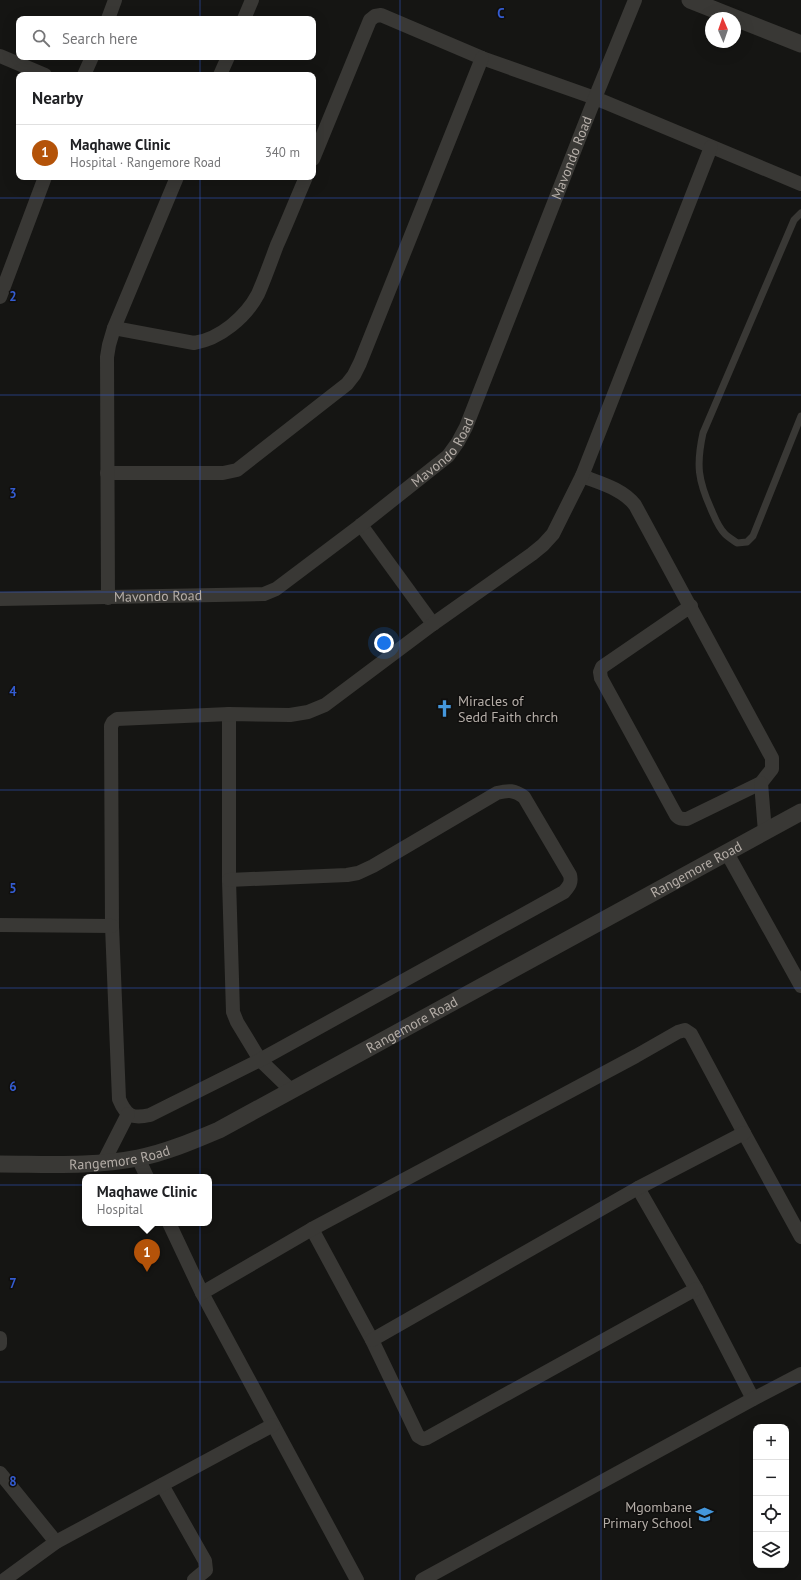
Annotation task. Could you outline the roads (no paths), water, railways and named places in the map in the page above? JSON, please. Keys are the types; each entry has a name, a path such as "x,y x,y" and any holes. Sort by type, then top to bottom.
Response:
{"street":[{"path":"109,16 116,0"},
{"path":"245,16 252,0"},
{"name":"Mavondo Road","path":"0,599 264,594 276,589 362,525 448,456 458,442 635,0"},
{"path":"690,0 801,44"},
{"path":"316,152 370,20 375,16 381,15 482,58 595,98 801,184"},
{"path":"0,56 38,72"},
{"path":"107,472 223,473 237,470 347,384 354,375 360,363 482,58"},
{"path":"85,72 91,60"},
{"path":"221,72 227,60"},
{"path":"230,880 331,877 358,873 373,866 497,793 509,790 516,791 524,797 570,875 570,886 564,892 260,1060 150,1115 140,1117 128,1114 119,1099 112,926 111,726 113,722 117,719 229,714 290,715 308,712 325,705 433,624 543,545 553,534 582,476 711,147"},
{"path":"0,297 44,180"},
{"path":"108,598 107,357 109,344 114,328 177,180"},
{"path":"114,328 194,343 203,342 230,326 241,316 257,295 305,180"},
{"path":"582,476 630,498 635,505 691,606 772,758 772,769 761,783 687,819 679,818 659,786 601,678 600,672 602,667 691,606"},
{"path":"362,525 433,624"},
{"path":"229,714 230,880 233,1012 237,1022 260,1060 291,1090"},
{"path":"761,783 765,832"},
{"name":"Rangemore Road","path":"0,1164 70,1165 103,1163 138,1158 188,1143 218,1130 801,812"},
{"path":"727,852 796,965 801,986"},
{"path":"0,925 112,926"},
{"path":"202,1293 312,1229 636,1056 678,1032 685,1030 691,1034 801,1238"},
{"path":"103,1163 128,1114"},
{"path":"372,1340 638,1188 744,1133"},
{"path":"138,1158 146,1174"},
{"path":"638,1188 696,1289 753,1399"},
{"path":"170,1226 202,1293 357,1580"},
{"path":"312,1229 372,1340 418,1436 423,1439 696,1289"},
{"path":"0,1338 0,1344"},
{"path":"422,1580 801,1374"},
{"path":"4,1580 56,1542 272,1425"},
{"path":"0,1473 56,1542"},
{"path":"162,1485 206,1561 206,1570 194,1580"}],"lane":[{"path":"801,213 794,220 706,426 698,453 699,472 703,492 717,523 725,534 738,543 747,542 753,536 801,416"}],"place":[{"name":"Miracles of Sedd Faith chrch","path":"445,709"},
{"name":"Maqhawe Clinic","path":"147,1272"},
{"name":"Mgombane Primary School","path":"705,1515"}]}
